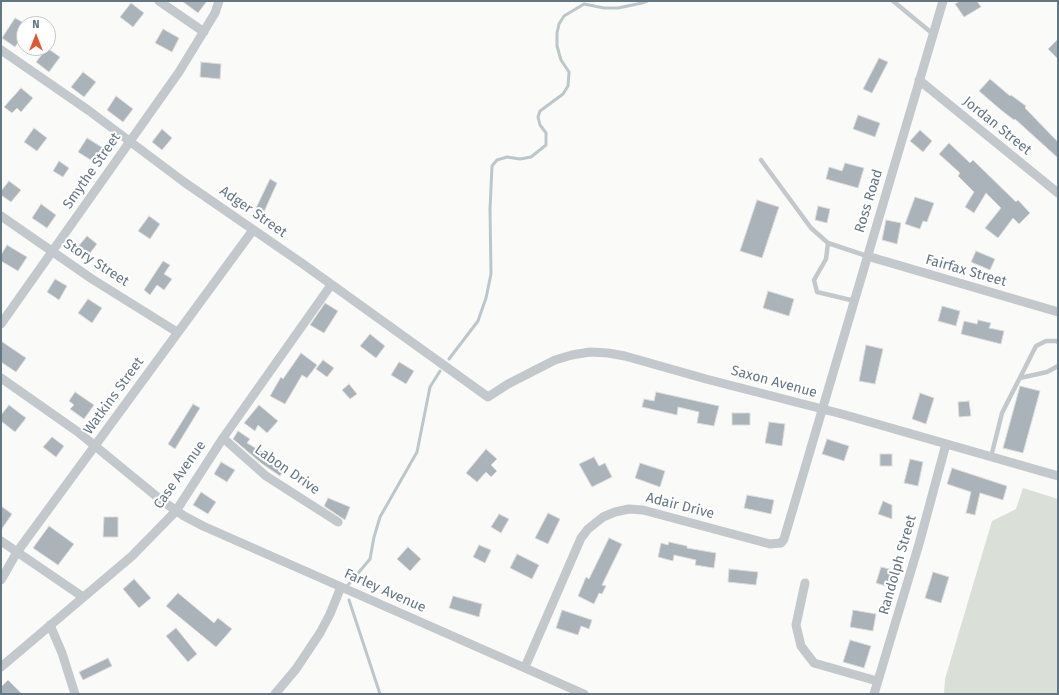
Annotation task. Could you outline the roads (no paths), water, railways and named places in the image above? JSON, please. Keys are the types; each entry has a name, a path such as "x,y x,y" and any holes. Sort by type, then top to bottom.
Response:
{"street":[{"path":"159,1 204,32"},
{"name":"Smythe Street","path":"1,324 179,72 215,13 219,1"},
{"name":"Ross Road","path":"823,409 943,1"},
{"name":"Adger Street","path":"1,50 88,110 184,182 332,285 488,397"},
{"name":"Jordan Street","path":"919,80 1058,193"},
{"name":"Story Street","path":"1,216 92,279 177,332"},
{"name":"Watkins Street","path":"1,580 17,552 253,230"},
{"name":"Fairfax Street","path":"867,256 1058,312"},
{"name":"Case Avenue","path":"1,667 132,556 176,510 223,438 332,285"},
{"name":"Saxon Avenue","path":"488,397 508,384 556,360 572,355 590,352 608,353 625,356 698,377 823,409 1058,476"},
{"name":"Farley Avenue","path":"1,378 78,432 161,500 203,526 584,694"},
{"name":"Adair Drive","path":"525,667 581,538 588,529 603,517 615,512 629,509 643,510 770,544 781,543 784,539 823,409"},
{"name":"Labon Drive","path":"223,438 266,476 338,522"},
{"name":"Randolph Street","path":"874,694 877,680 920,544 946,444"},
{"path":"1,541 83,597"},
{"path":"804,583 796,625 801,646 814,663 877,680"},
{"path":"275,694 296,669 320,633 330,614 341,587"},
{"path":"50,624 62,653 75,694"}],"lane":[{"path":"893,1 933,34"},
{"path":"761,160 811,228 828,243 867,256"},
{"path":"828,243 826,259 814,280 817,292 854,301"},
{"path":"991,457 1002,413 1036,346 1046,341 1058,342"},
{"path":"1020,378 1047,372 1058,366"}],"waterway":[{"path":"449,359 478,321 486,298 491,274 490,209 492,166 497,160 507,157 520,159 531,157 546,145 546,133 540,125 538,117 540,111 563,94 568,86 569,72 561,60 557,46 559,24 564,16 584,4 604,8 618,8 647,1"},
{"path":"348,585 370,559 374,537 380,517 417,452 430,387 440,371"},
{"path":"349,600 380,694"}]}
